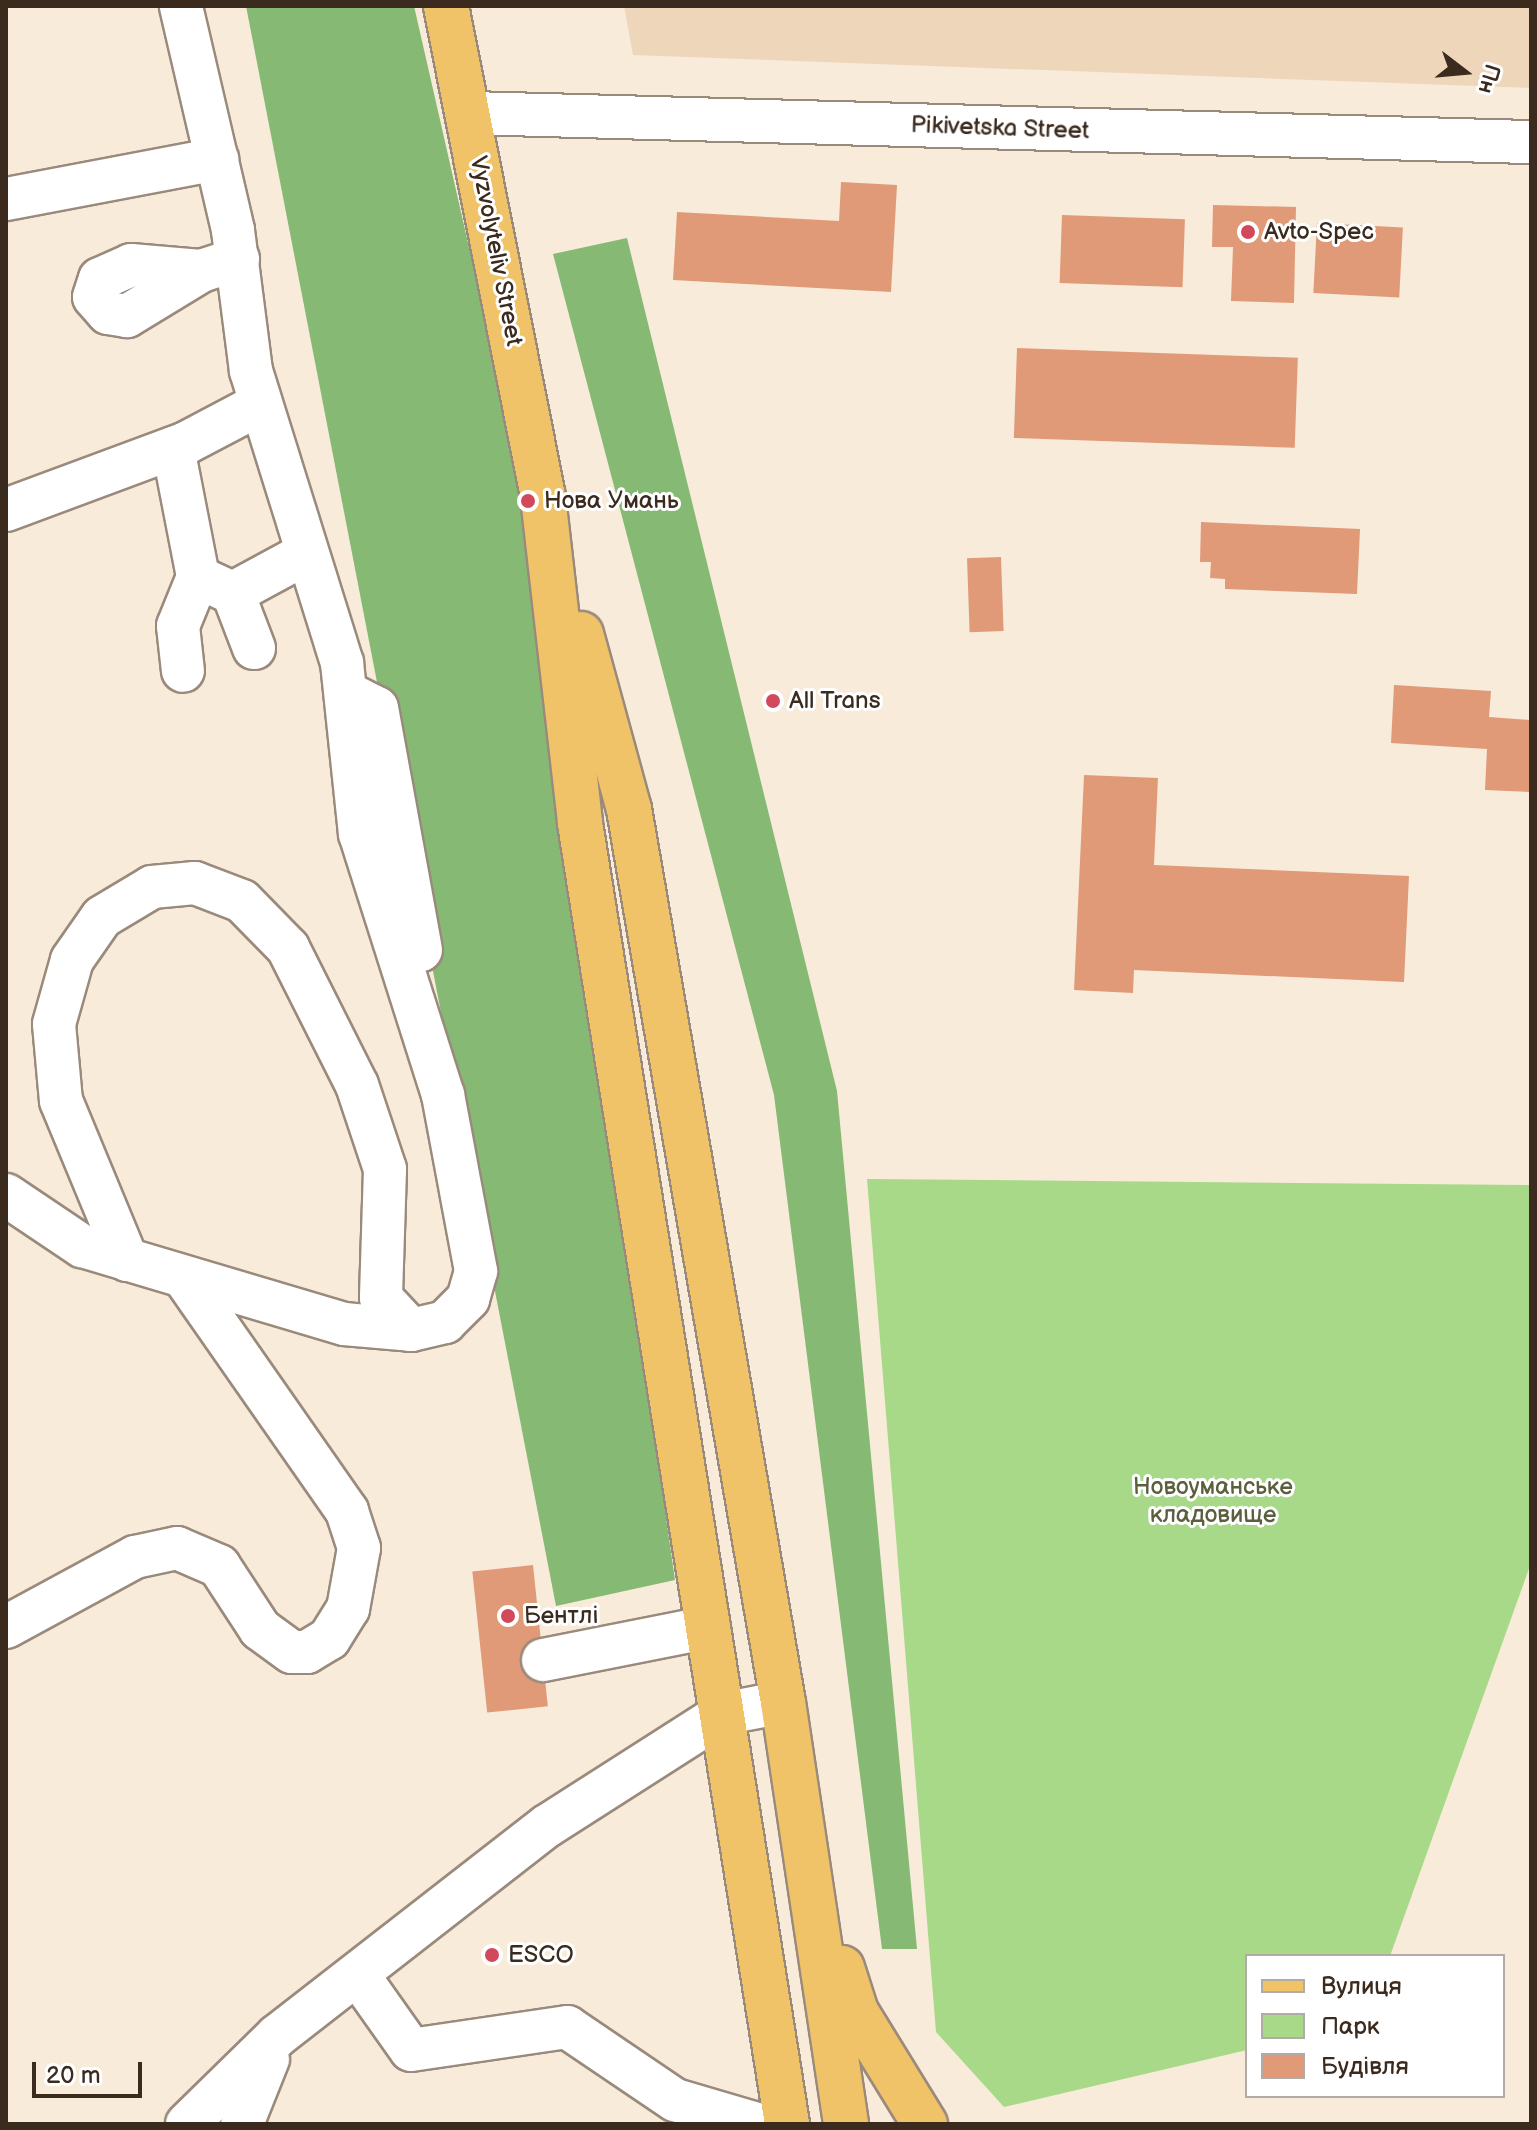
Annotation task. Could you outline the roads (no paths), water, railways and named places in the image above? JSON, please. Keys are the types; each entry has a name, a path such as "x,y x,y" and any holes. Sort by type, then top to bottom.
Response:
{"main road":[{"name":"Vyzvolyteliv Street","path":"446,6 470,113 543,497"},
{"path":"543,497 580,823 787,2124"},
{"path":"543,497 629,809 783,1702 846,2124"},
{"path":"810,1871 856,2012 925,2124"}],"street":[{"path":"6,1195 55,1234 185,1279 331,1321 411,1330 457,1313 476,1271 465,1188 430,1046 360,834 349,772 349,694 219,265 217,159 181,6"},
{"name":"Pikivetska Street","path":"470,113 1531,142"},
{"path":"6,199 217,159"},
{"path":"6,510 173,448 260,404"},
{"path":"173,448 216,585 254,648"},
{"path":"183,671 178,626 216,585 305,554"},
{"path":"127,1260 61,1101 54,1024 72,960 102,917 152,887 195,883 242,901 288,948 357,1085 385,1169 381,1298 411,1330"},
{"path":"6,1627 135,1557 177,1548 219,1566 260,1629 292,1652 307,1652 329,1639 348,1609 359,1548 347,1511 185,1279"},
{"path":"543,1660 709,1627"},
{"path":"187,2124 277,2036 360,1978 547,1826 722,1714 783,1702"},
{"path":"360,1978 411,2050 567,2027 675,2100 757,2124"},
{"path":"242,2124 277,2036"}],"place":[{"name":"Avto-Spec","path":"1248,232"},
{"name":"Нова Умань","path":"528,501"},
{"name":"All Trans","path":"773,701"},
{"name":"Бентлі","path":"508,1616"},
{"name":"ESCO","path":"492,1955"}],"park label":[{"name":"Новоуманське кладовище","path":"1213,1501"}]}
